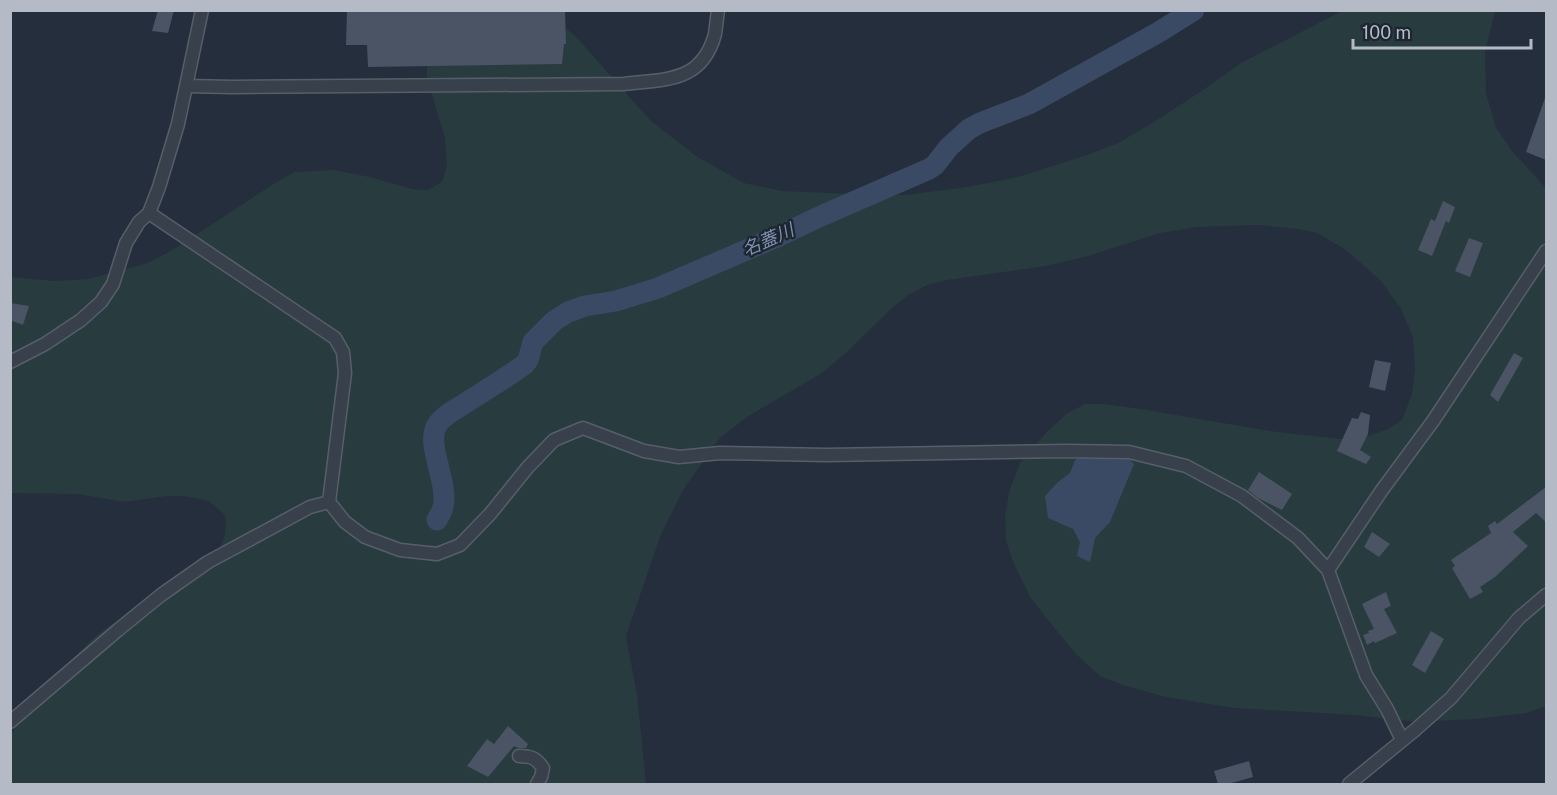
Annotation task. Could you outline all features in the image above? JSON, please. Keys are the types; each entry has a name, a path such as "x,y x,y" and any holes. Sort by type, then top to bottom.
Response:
{"street":[{"path":"10,362 45,344 81,320 101,302 112,284 126,243 139,222 149,213 178,124 202,10"},
{"path":"186,86 624,84 667,78 684,75 698,66 714,34 718,10"},
{"path":"149,213 335,338 343,352 345,373 329,502 345,522 365,537 400,550 437,554 460,546 554,440 583,428 644,451 679,457 720,453 827,456 1067,451 1129,452 1186,466 1242,496 1298,538 1328,570 1366,675 1387,709 1402,741"},
{"path":"1328,570 1382,490 1433,421 1546,251"},
{"path":"10,722 127,622 189,575 208,562 310,507 329,502"},
{"path":"1349,784 1451,698 1519,618 1546,595"},
{"path":"519,756 531,756 538,760 543,768 537,784"}],"shaded area":[{"path":"547,11 578,39 650,120 696,156 744,183 782,191 905,195 967,187 1018,177 1118,143 1154,122 1241,63 1342,11 1495,11 1485,52 1486,93 1496,128 1512,151 1546,188 1546,706 1526,713 1476,719 1417,722 1354,715 1234,708 1166,697 1100,676 1077,655 1030,597 1006,541 1005,517 1009,492 1020,463 1045,434 1066,414 1085,404 1141,409 1270,431 1340,439 1363,438 1388,429 1402,420 1412,394 1415,368 1413,337 1401,309 1381,281 1346,250 1317,233 1259,225 1197,227 1160,233 1088,256 1046,266 927,285 908,295 891,309 822,373 747,417 720,438 683,490 660,537 626,636 637,694 646,784 11,784 10,736 32,701 91,640 172,581 213,558 220,548 226,522 225,515 209,501 184,496 125,502 77,494 11,493 11,277 54,281 88,279 148,263 174,249 294,172 334,170 412,189 428,190 442,182 447,165 445,138 427,79 427,57"}],"water":[{"path":"1083,456 1127,457 1134,464 1110,522 1095,538 1090,562 1077,556 1080,542 1073,529 1048,518 1045,496 1070,473 1075,460"}],"building":[{"path":"158,10 174,10 168,33 152,31"},
{"path":"347,10 565,10 566,44 564,44 562,64 368,67 367,45 346,45"},
{"path":"1546,98 1546,160 1526,152"},
{"path":"1443,201 1455,207 1449,223 1446,221 1432,256 1418,250 1431,219 1435,221"},
{"path":"1469,238 1483,243 1470,277 1455,271"},
{"path":"10,303 29,306 23,325 10,320"},
{"path":"1514,353 1523,358 1498,402 1490,395"},
{"path":"1375,360 1391,363 1385,391 1369,387"},
{"path":"1361,412 1370,415 1368,434 1360,450 1371,457 1366,464 1337,451 1352,418 1358,419"},
{"path":"1259,472 1292,494 1282,510 1258,498 1248,490"},
{"path":"1546,487 1546,522 1536,513 1513,532 1528,546 1495,577 1480,587 1483,592 1470,599 1452,568 1455,566 1451,560 1491,533 1488,526 1495,521 1497,524"},
{"path":"1372,532 1390,544 1379,557 1364,547"},
{"path":"1386,592 1391,606 1384,609 1397,633 1367,645 1363,635 1374,629 1362,604"},
{"path":"1431,631 1444,639 1425,673 1412,665"},
{"path":"508,726 528,744 526,748 514,746 488,777 467,766 487,739 494,744"},
{"path":"1249,761 1253,777 1228,784 1218,784 1214,771"}],"waterway":[{"name":"名蓋川","path":"437,520 443,509 444,497 435,453 434,433 437,425 450,412 525,364 533,342 554,321 568,312 585,306 616,301 658,288 929,169 969,129 1029,104 1194,10"}]}
